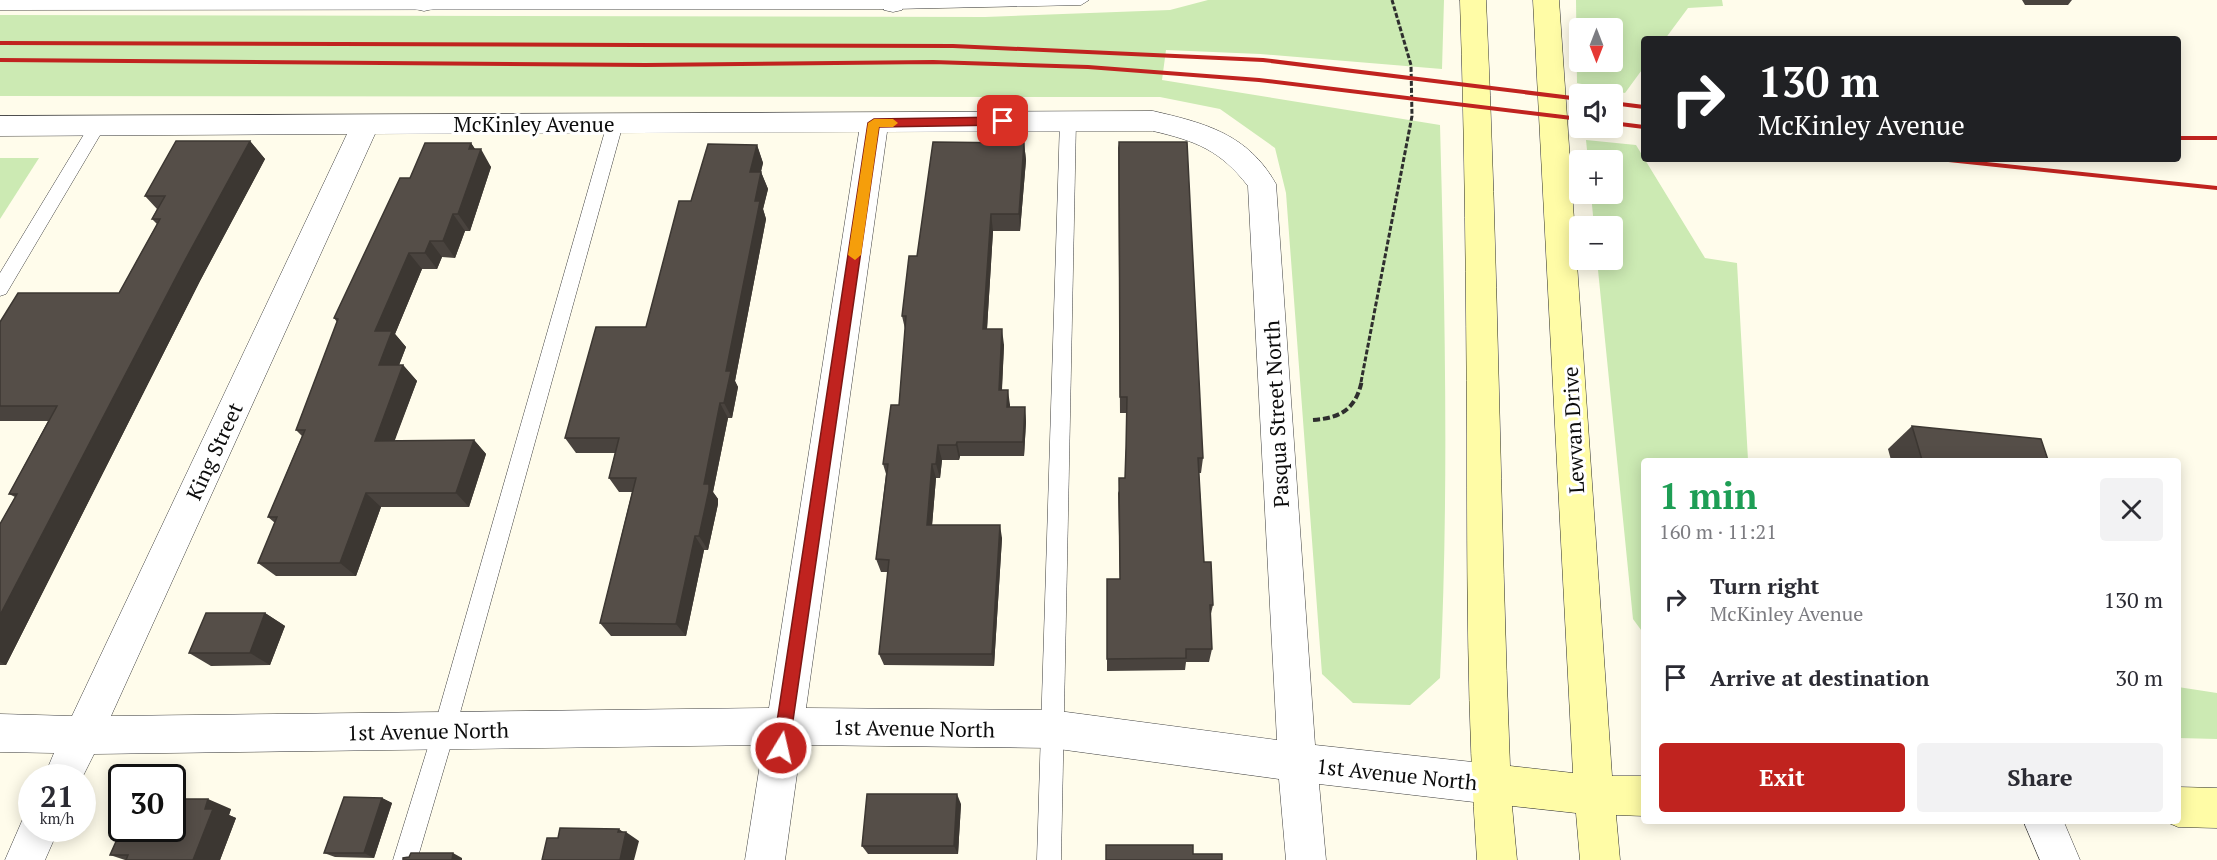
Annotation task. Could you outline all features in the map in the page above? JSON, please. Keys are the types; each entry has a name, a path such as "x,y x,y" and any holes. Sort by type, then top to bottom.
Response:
{"main road":[{"path":"1473,0 1480,172 1485,580 1491,784 1497,860"},
{"name":"Lewvan Drive","path":"1546,0 1594,795 1600,860"},
{"name":"1st Avenue North","path":"1491,784 1594,795 1641,796"},
{"path":"2181,807 2217,808"}],"street":[{"name":"Pasqua Street North","path":"1068,120 1154,121 1203,132 1226,144 1246,163 1262,184 1297,762 1306,860"},
{"name":"McKinley Avenue","path":"0,126 874,123 1068,120"},
{"path":"765,860 874,123"},
{"name":"King Street","path":"69,764 365,125"},
{"name":"1st Avenue North","path":"0,733 82,735 785,726 1051,729 1297,762 1491,784"},
{"path":"2045,824 2060,860"},
{"path":"25,860 33,842"}],"lane":[{"path":"0,5 1080,0"},
{"path":"1049,860 1068,120"},
{"path":"405,860 444,731 615,124"},
{"path":"0,290 98,126"}],"path":[{"path":"1276,421 1332,420 1349,410 1359,395 1412,116 1411,65 1392,0"}],"green space":[{"path":"1208,0 1444,0 1442,69 1260,54 1166,50 1162,80 1440,125 1445,332 1445,471 1440,678 1410,705 1353,703 1322,674 1286,193 1275,148 1220,109 1160,97 0,96 0,15 985,17 1170,10"},
{"path":"1576,0 1722,0 1723,6 1688,8 1667,36 1641,36 1641,71 1625,93 1623,93 1623,84 1577,83 1577,72 1623,72 1623,18 1576,18"},
{"path":"1586,140 1636,145 1641,153 1641,162 1646,162 1705,258 1737,263 1748,458 1641,458 1641,630 1633,619 1598,270 1623,270 1623,216 1593,216 1592,204 1623,204 1623,150 1587,150"},
{"path":"0,158 39,158 0,219"},
{"path":"2181,687 2217,693 2217,739 2181,738"}],"building":[{"path":"176,141 250,141 183,264 0,615 0,524 17,494 9,494 57,406 0,406 0,322 18,293 119,293 160,219 152,219 165,196 145,196"},
{"path":"933,142 1024,143 1019,214 991,214 983,329 1002,329 999,390 1008,390 1007,407 1025,407 1023,442 957,442 956,445 938,445 936,464 932,464 927,525 1000,525 992,654 879,654 889,560 876,559 888,464 883,464 891,405 899,405 906,316 902,316 909,256 917,256"},
{"path":"1119,142 1187,142 1203,458 1198,458 1204,562 1211,562 1213,605 1210,605 1212,649 1186,649 1186,658 1107,659 1107,579 1120,579 1119,478 1125,478 1126,448 1127,397 1120,397"},
{"path":"425,143 471,143 469,149 481,149 458,214 453,214 443,241 430,241 425,253 409,253 375,331 392,331 379,365 403,365 375,441 474,440 456,493 366,493 340,563 258,563 277,517 268,517 305,430 296,430 338,319 334,318 400,178 410,178"},
{"path":"708,144 757,145 750,172 761,172 755,201 760,201 726,371 731,371 724,403 720,403 704,484 709,484 709,490 699,536 695,536 676,624 600,623 636,478 609,478 619,438 565,438 596,327 646,327 679,201 691,201"},
{"path":"1912,426 2041,439 2047,458 1921,458"},
{"path":"206,613 265,613 250,653 189,653"},
{"path":"867,794 957,794 954,846 862,846"},
{"path":"344,797 382,798 364,853 324,853"},
{"path":"186,799 208,799 205,809 213,809 193,860 126,860 128,855 110,855 116,842 186,842"},
{"path":"560,828 619,829 618,832 626,832 620,860 542,860 547,838 558,838"},
{"path":"1106,845 1193,845 1193,854 1222,854 1222,860 1106,860"},
{"path":"411,853 453,853 452,860 403,860"}],"railway":[{"path":"0,43 953,46 1263,60 1569,98"},
{"path":"0,60 646,65 933,62 1088,67 1259,80 1569,118"},
{"path":"1623,104 1641,107"},
{"path":"1623,124 1641,127"},
{"path":"2181,138 2217,138"},
{"path":"1968,162 2217,188"}],"slow traffic":[{"path":"855,255 874,123 893,123"}],"route":[{"path":"781,748 874,123 1003,121"}]}
